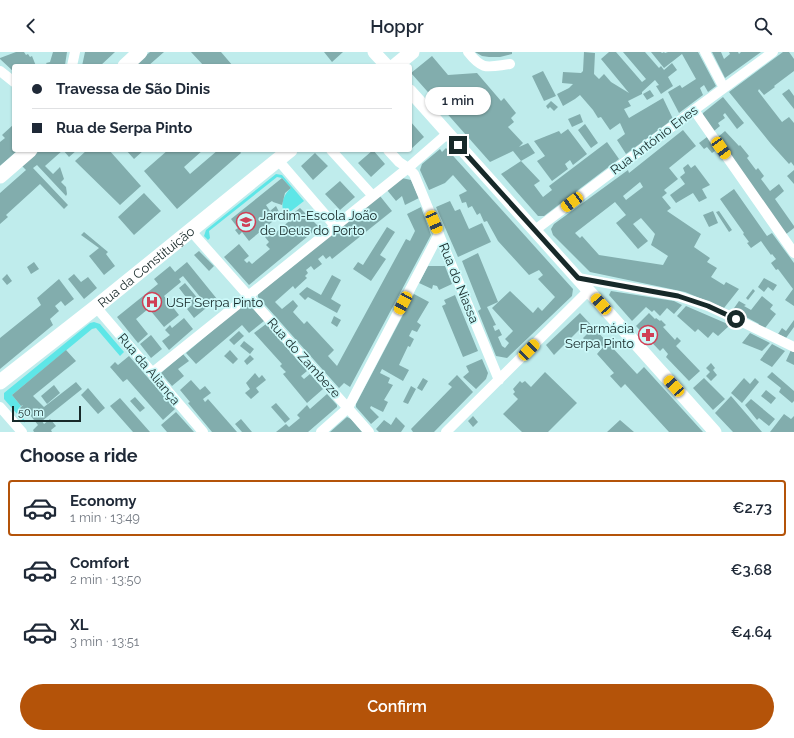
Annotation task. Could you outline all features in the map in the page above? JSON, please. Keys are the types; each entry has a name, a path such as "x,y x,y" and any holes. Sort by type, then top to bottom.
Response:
{"main road":[{"path":"127,64 140,52"},
{"path":"397,64 412,52"},
{"path":"0,176 28,152"},
{"name":"Rua da Constituição","path":"0,382 96,307 288,152"}],"street":[{"path":"72,64 75,52"},
{"path":"374,52 385,64"},
{"path":"468,52 476,63 484,66 510,64"},
{"path":"705,52 724,88"},
{"name":"Rua António Enes","path":"535,230 773,52"},
{"path":"0,71 12,80"},
{"path":"412,93 715,432"},
{"path":"694,110 794,253"},
{"path":"152,373 408,168 448,133"},
{"path":"333,152 372,196"},
{"name":"Rua do Niassa","path":"390,152 399,162 414,174 499,380"},
{"path":"278,160 335,226"},
{"name":"Rua do Zambeze","path":"190,230 370,432"},
{"path":"321,432 348,408 439,234"},
{"path":"578,278 678,296 729,316 794,347"},
{"path":"446,432 589,290"},
{"name":"Rua da Aliança","path":"96,307 203,432"},
{"path":"0,407 22,432"}],"shaded area":[{"path":"276,174 282,175 304,201 286,215 282,205 286,194 291,188 282,178 277,177 209,231 210,238 208,240 204,236 206,230"},
{"path":"94,322 100,324 124,352 120,356 96,328 92,329 12,395 21,406 19,408 22,412 25,423 4,399 4,393 90,323"}],"building":[{"path":"16,52 24,52 30,57 32,56 35,64 12,64 12,70 0,58"},
{"path":"53,52 67,52 65,64 46,63 50,62"},
{"path":"85,52 115,52 102,64 82,64"},
{"path":"150,52 164,52 150,64 136,64"},
{"path":"191,52 221,52 231,64 202,64"},
{"path":"324,52 343,52 332,62"},
{"path":"475,52 512,52 512,54 500,57 489,57 482,56"},
{"path":"584,52 595,53 594,74 599,79 604,74 611,82 629,93 601,59 609,52 616,52 642,82 646,79 623,52 645,52 659,68 661,66 664,70 672,63 677,70 668,77 673,86 661,94 656,86 659,85 655,80 642,92 642,94 628,101 631,106 624,109 629,118 663,98 673,119 626,154 617,140 625,134 620,123 610,130 601,117 598,118 580,95 563,106 557,94 569,88 573,84 562,83 563,72 581,73 583,71"},
{"path":"651,52 698,52 716,86 708,92 704,85 700,88 703,95 679,113 668,92 680,85 682,88 696,79 682,54 664,68"},
{"path":"712,52 721,52 724,59 730,54 729,52 738,52 739,54 741,52 761,52 725,78"},
{"path":"783,52 789,52 794,59 794,71 764,95 759,89 758,91 782,122 789,117 794,123 794,166 791,162 789,164 771,144 729,92"},
{"path":"432,56 448,75 477,73 501,101 504,98 516,113 511,118 514,122 508,127 523,143 519,147 528,143 535,153 521,161 513,151 490,162 412,74 412,72"},
{"path":"543,71 556,96 544,101 532,76"},
{"path":"789,89 794,96 794,109 782,94"},
{"path":"650,90 654,96 647,100 643,94"},
{"path":"723,97 744,123 737,129 725,113 723,115 725,118 718,123 720,126 714,131 702,116 703,113"},
{"path":"551,101 558,107 554,111 550,107 548,109 546,106"},
{"path":"580,114 583,122 572,127 568,119"},
{"path":"412,123 424,137 412,148"},
{"path":"585,124 598,143 591,148 578,130"},
{"path":"12,126 12,152 16,152 0,166 0,142 5,138 2,135"},
{"path":"568,129 587,154 573,165 570,160 565,164 568,169 552,181 537,161 545,156 534,141 559,131 561,134"},
{"path":"683,130 696,146 669,168 678,179 664,190 667,193 662,197 671,208 667,211 701,234 694,247 710,258 707,262 717,268 711,277 724,285 726,282 739,289 724,308 685,292 590,272 553,235 551,229 554,224 628,170 629,173","holes":["640,182 643,187 626,200 623,196","615,202 626,215 616,223 638,249 648,241 633,224 641,218 655,234 651,245 668,256 663,265 599,255 582,236 580,238 575,233"]},
{"path":"725,131 739,146 740,145 749,156 747,158 756,170 758,168 764,176 761,179 770,191 779,184 784,191 775,199 794,226 794,228 785,235 718,137"},
{"path":"707,137 715,151 712,153 707,147 704,149 699,143"},
{"path":"607,142 619,159 544,216 538,216 501,174 521,161 540,181 534,185 543,197 552,190 549,186"},
{"path":"446,148 573,289 572,296 507,358 496,356 478,311 481,309 462,261 478,253 498,302 487,307 496,325 493,326 495,331 499,329 502,335 498,337 502,346 505,348 509,343 505,339 513,331 492,308 510,291 533,313 538,307 542,311 555,297 538,279 543,275 539,270 529,275 498,241 487,221 484,222 480,213 477,215 472,206 468,208 466,202 462,203 459,195 467,191 453,175 445,183 429,190 420,170 422,164 440,149 442,152"},
{"path":"38,152 61,152 45,166 53,174 60,167 64,179 61,182 66,187 66,196 37,165 33,168 68,205 64,209 40,184 6,215 8,217 0,224 0,193 26,170 22,166"},
{"path":"65,152 75,152 69,157"},
{"path":"85,152 111,152 141,186 120,205 75,161"},
{"path":"128,152 142,152 134,159"},
{"path":"166,152 201,152 184,167 190,174 216,152 241,153 177,209 144,171"},
{"path":"371,152 375,152 385,164 371,177 358,163"},
{"path":"315,153 328,166 313,180 301,166"},
{"path":"688,164 691,168 695,165 710,185 702,189 707,198 699,202 693,193 676,203 670,195 685,184 680,177 685,173 683,168"},
{"path":"794,170 794,184 787,176"},
{"path":"282,178 291,188 285,193 282,205 272,201 266,205 270,211 276,206 280,214 277,216 278,217 249,241 242,232 239,235 235,230 238,228 231,219"},
{"path":"402,178 411,180 419,198 405,205 402,196 396,201 387,190"},
{"path":"340,181 355,197 340,210 325,194"},
{"path":"734,189 767,236 772,233 794,263 794,306 785,300 793,289 778,269 776,270 771,263 776,259 772,254 771,255 761,241 751,248 747,243 749,242 743,234 744,233 720,199"},
{"path":"144,193 161,211 134,235 118,217"},
{"path":"380,196 392,211 332,259 330,256 326,259 323,255 318,259 322,264 314,270 311,266 306,270 308,273 305,276 307,278 295,289 293,286 275,302 282,309 293,300 298,306 293,312 304,324 307,321 334,350 328,356 337,366 406,239 410,241 415,231 407,214 421,207 431,235 350,387 344,383 339,388 258,297 258,294"},
{"path":"450,201 455,211 460,209 469,229 482,223 491,242 458,257 436,207"},
{"path":"300,208 319,227 249,285 224,257 239,244 249,256 244,260 247,263 249,261 252,264 270,249 266,245 269,242 265,237 272,231 274,234 294,217 291,215"},
{"path":"713,211 718,223 709,227 703,215"},
{"path":"719,211 732,230 729,232 716,212"},
{"path":"387,227 395,232 380,255 386,259 371,281 353,269 358,262 363,265"},
{"path":"84,232 108,252 106,254 115,266 104,275 89,256 99,248 81,235"},
{"path":"199,251 214,266 209,271 194,255"},
{"path":"34,262 39,269 31,274 27,267"},
{"name":"USF Serpa Pinto","path":"187,262 217,299 194,318 187,309 192,305 179,288 185,283 199,300 201,298 183,276 179,279 181,282 164,296 179,315 164,327 150,310 155,305 154,304 136,319 148,334 138,343 117,317 158,284 154,279 170,266 175,272"},
{"path":"428,266 445,266 452,284 439,290 437,286 433,285 432,289 419,283"},
{"path":"7,274 12,281 7,285 2,279"},
{"path":"74,274 81,282 88,277 97,288 84,299 68,279"},
{"path":"332,275 341,280 331,299 341,305 337,313 308,297 305,300 299,294 307,287 321,295"},
{"path":"764,278 777,285 773,291 768,287 764,292 758,287"},
{"path":"59,279 74,299 65,306 61,301 55,306 59,311 50,319 53,325 0,369 0,338 41,305 37,298"},
{"path":"753,289 755,291 748,300 746,298"},
{"path":"611,291 674,301 682,305 674,314 667,308 660,316 654,310 652,312 646,307 632,321 609,295"},
{"path":"414,294 429,302 417,322 421,325 417,332 412,330 409,336 414,339 410,347 408,346 399,365 409,370 403,381 382,369 380,373 390,378 388,383 393,385 384,400 388,402 383,412 371,406 370,408 379,417 371,424 356,407 356,404"},
{"path":"455,295 478,351 463,357 442,306 446,304 444,300"},
{"path":"762,296 773,305 770,309 776,314 765,328 746,317 744,320 732,311 739,301 751,310"},
{"path":"245,303 249,304 264,321 249,333 242,325 196,364 186,353"},
{"path":"686,306 730,325 718,336 713,332 708,338 698,329 695,332 677,316"},
{"path":"580,313 637,374 644,367 703,432 669,432 625,384 621,388 610,376 614,373 597,354 603,347 599,343 593,349 583,338 590,331 584,325 554,355 546,345"},
{"path":"649,313 655,319 661,320 666,325 663,327 675,340 677,337 681,341 676,346 700,371 689,381 666,357 668,354 663,348 660,351 636,326"},
{"path":"334,316 341,320 337,327 331,323"},
{"path":"184,318 193,329 169,350 162,341 170,335 165,330 170,325 172,328"},
{"path":"794,320 794,327 786,338 778,334 782,328 786,331"},
{"path":"266,324 307,371 301,376 304,379 310,374 323,389 307,403 283,374 286,372 280,366 282,364 254,333"},
{"path":"239,331 244,336 234,345 229,340"},
{"path":"750,333 770,343 762,351 742,343"},
{"path":"151,335 162,349 151,358 140,344"},
{"path":"244,341 254,349 250,354 240,346"},
{"path":"772,344 785,351 772,367 760,360"},
{"path":"66,350 76,361 33,396 44,407 76,382 82,389 42,421 44,424 50,419 56,426 51,430 52,432 34,432 33,430 38,425 26,408 23,412 20,408 23,405 21,406 12,395"},
{"path":"230,350 238,359 233,364 224,356"},
{"path":"791,350 794,352 794,365 786,361"},
{"path":"183,354 189,361 178,369 184,376 172,386 161,373"},
{"path":"250,355 254,359 247,365 244,361"},
{"path":"129,356 175,409 163,420 127,379 123,382 110,367 115,362 118,365"},
{"path":"482,359 488,373 486,379 476,389 463,377 469,372 466,366"},
{"path":"711,363 715,368 713,370 717,375 711,381 706,376 710,372 706,368"},
{"path":"545,372 577,403 548,432 522,432 503,414 518,399 513,394 515,392 513,389 520,381 522,383 525,381 531,387"},
{"path":"772,372 794,391 794,401 792,403 779,392 781,388 767,377"},
{"path":"255,373 259,378 262,375 266,380 256,388 259,392 251,399 245,393 250,389 246,383"},
{"path":"457,375 473,392 434,432 413,432 411,429 452,387 448,384"},
{"path":"423,378 428,381 422,391 417,388"},
{"path":"704,378 725,399 713,410 693,388"},
{"path":"744,378 750,384 755,378 759,382 742,403 731,393"},
{"path":"191,380 200,390 205,386 211,393 203,399 205,402 208,399 237,432 212,432 188,403 190,402 180,390"},
{"path":"54,385 60,393 47,404 41,396"},
{"path":"411,386 416,389 408,404 403,402"},
{"path":"88,388 105,408 98,414 81,395"},
{"path":"766,390 776,398 771,404 761,396"},
{"path":"327,394 337,405 337,407 308,432 276,432 286,424 289,427 300,418 297,415 307,405 310,409"},
{"path":"731,396 762,432 733,432 715,413"},
{"path":"135,397 145,408 140,412 130,401"},
{"path":"120,398 150,432 133,432 110,406"},
{"path":"751,399 775,419 769,426 759,418 757,420 745,405"},
{"path":"276,403 290,419 285,423 271,407"},
{"path":"176,412 194,432 167,432 161,425"},
{"path":"784,414 791,419 794,416 794,432 770,432"},
{"path":"473,416 478,422 473,427 468,421"},
{"path":"347,417 351,419 362,432 330,432"},
{"path":"396,417 405,426 401,432 379,432 376,429 384,420 391,425"},
{"path":"241,419 252,432 242,432 235,424"},
{"path":"620,420 634,432 607,432"}],"place":[{"name":"Jardim-Escola João de Deus do Porto","path":"246,222"},
{"name":"USF Serpa Pinto","path":"152,302"},
{"name":"Farmácia Serpa Pinto","path":"648,335"}],"route":[{"path":"458,145 578,278 678,296 708,306 736,319"}]}
